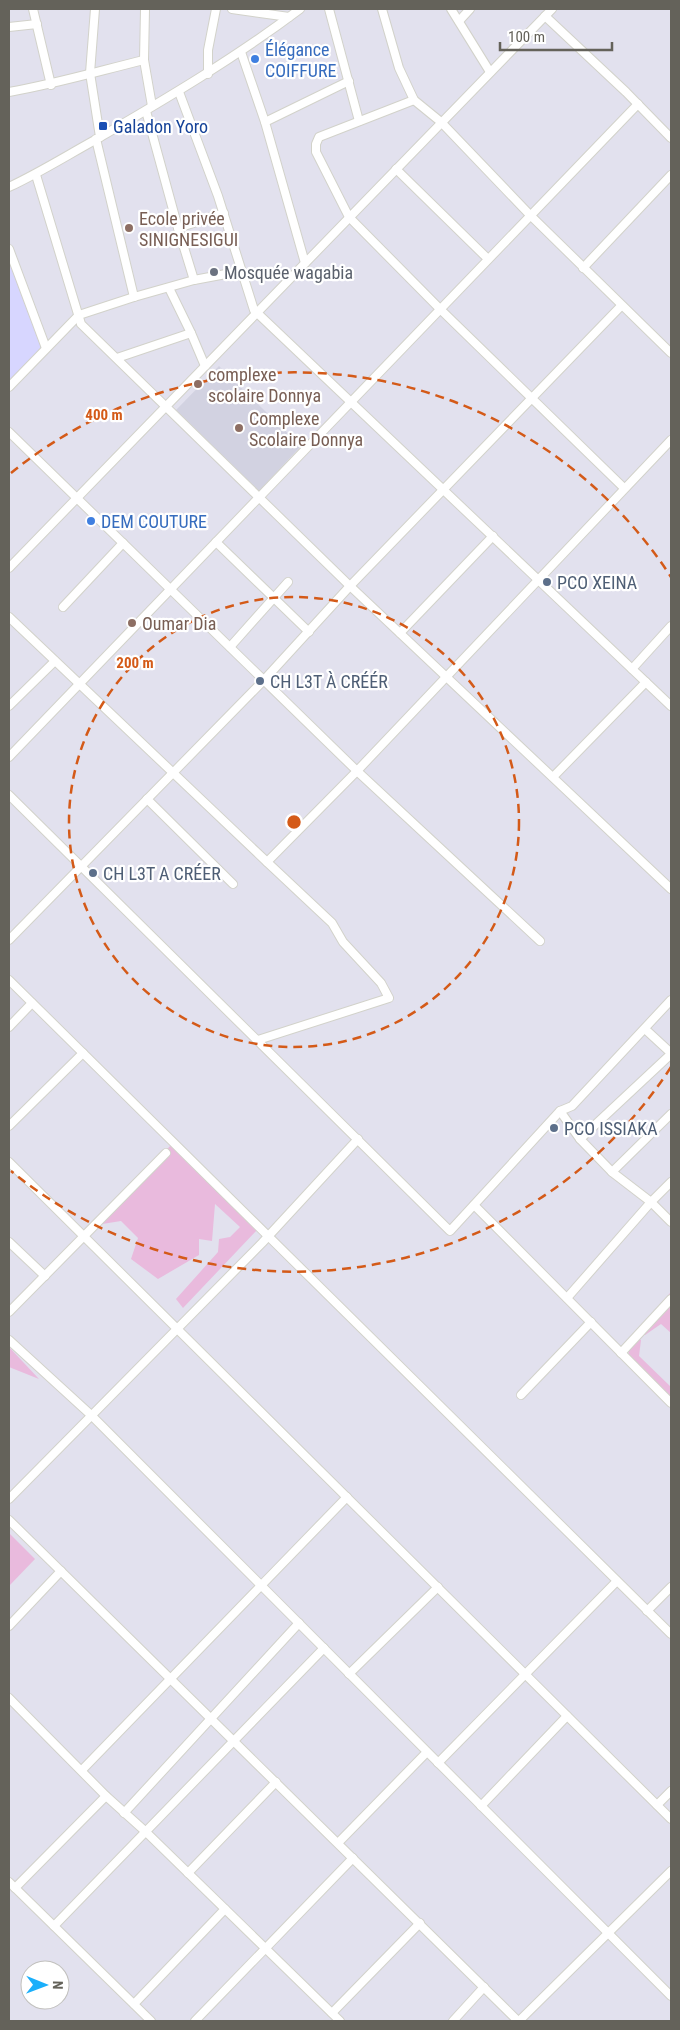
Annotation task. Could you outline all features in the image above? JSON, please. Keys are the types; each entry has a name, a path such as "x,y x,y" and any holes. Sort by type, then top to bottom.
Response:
{"street":[{"path":"33,9 51,85"},
{"path":"95,9 90,73 98,138 134,297"},
{"path":"145,9 144,60 149,109 178,228 194,280"},
{"path":"208,74 208,50 216,9"},
{"path":"232,9 289,17"},
{"path":"9,187 36,175 179,92 241,52 300,9"},
{"path":"329,9 359,121"},
{"path":"382,9 399,68 414,100 441,122 530,215 671,353"},
{"path":"451,9 490,72"},
{"path":"459,21 470,9"},
{"path":"9,568 552,9"},
{"path":"545,16 671,138"},
{"path":"9,27 37,24"},
{"path":"241,52 265,122 305,263"},
{"path":"9,92 51,85 144,60"},
{"path":"265,122 349,81"},
{"path":"179,92 224,213 254,310 671,706"},
{"path":"414,100 319,137 316,144 316,152 349,217 440,309 624,488"},
{"path":"9,757 638,104"},
{"path":"396,168 488,259"},
{"path":"36,175 82,324 350,586 671,890"},
{"path":"583,268 671,175"},
{"path":"178,228 224,213"},
{"path":"9,252 46,348"},
{"path":"9,387 79,315 194,280 242,271"},
{"path":"170,288 204,366"},
{"path":"9,940 264,680 350,586 621,306"},
{"path":"117,358 191,333"},
{"path":"9,432 357,771 540,941"},
{"path":"267,862 447,677 671,440"},
{"path":"400,633 493,536"},
{"path":"216,542 309,632"},
{"path":"63,607 123,543"},
{"path":"230,647 288,582"},
{"path":"9,617 332,923 343,942 381,983 389,998 258,1040"},
{"path":"632,669 671,626"},
{"path":"9,706 55,661"},
{"path":"552,777 646,682"},
{"path":"9,795 450,1231 560,1111 572,1106 671,1000"},
{"path":"147,799 233,884"},
{"path":"9,980 671,1634"},
{"path":"9,1027 32,1002"},
{"path":"580,1139 671,1053 645,1029"},
{"path":"9,1126 83,1053"},
{"path":"560,1111 580,1139 612,1172 651,1202 671,1222"},
{"path":"612,1172 671,1114"},
{"path":"9,1499 268,1236 358,1140"},
{"path":"9,1312 166,1153"},
{"path":"9,1162 671,1819"},
{"path":"567,1298 651,1202 671,1182"},
{"path":"474,1205 671,1403"},
{"path":"9,1242 45,1276"},
{"path":"621,1352 671,1299"},
{"path":"521,1396 591,1322"},
{"path":"9,1340 91,1415 671,1996"},
{"path":"82,1770 347,1497"},
{"path":"9,1520 518,2021 671,1871"},
{"path":"9,1626 62,1571"},
{"path":"438,1763 617,1581"},
{"path":"349,1674 438,1587"},
{"path":"647,1610 671,1587"},
{"path":"124,1813 298,1623"},
{"path":"54,1926 324,1648"},
{"path":"9,1698 106,1796 146,1832 340,2021"},
{"path":"481,1806 568,1716"},
{"path":"338,1842 427,1752"},
{"path":"188,1873 276,1782"},
{"path":"657,1805 671,1792"},
{"path":"106,1796 12,1885 152,2021"},
{"path":"195,2021 353,1858"},
{"path":"134,2004 226,1909"},
{"path":"332,2013 420,1923"},
{"path":"453,2021 484,1987"}],"shaded area":[{"path":"9,257 45,347 9,385"},
{"name":"Complexe Scolaire Donnya","path":"219,366 301,446 259,491 176,410"},
{"path":"171,1145 257,1230 183,1308 176,1299 218,1252 219,1239 230,1237 240,1227 215,1204 212,1241 199,1239 199,1255 158,1279 131,1259 138,1238 121,1221 96,1225"},
{"path":"670,1293 671,1333 661,1324 645,1335 640,1329"},
{"path":"631,1336 641,1340 639,1356 671,1387 671,1402 628,1357"},
{"path":"9,1347 39,1379 9,1367"},
{"path":"9,1533 35,1559 9,1586"}],"place":[{"name":"Élégance COIFFURE","path":"255,59"},
{"name":"Galadon Yoro","path":"103,126"},
{"name":"Ecole privée SINIGNESIGUI","path":"129,228"},
{"name":"Mosquée wagabia","path":"214,272"},
{"name":"complexe scolaire Donnya","path":"198,384"},
{"name":"Complexe Scolaire Donnya","path":"239,428"},
{"name":"DEM COUTURE","path":"91,521"},
{"name":"PCO XEINA","path":"547,582"},
{"name":"Oumar Dia","path":"132,623"},
{"name":"CH L3T À CRÉÉR","path":"260,681"},
{"name":"CH L3T A CRÉER","path":"93,873"},
{"name":"PCO ISSIAKA","path":"554,1128"}]}
